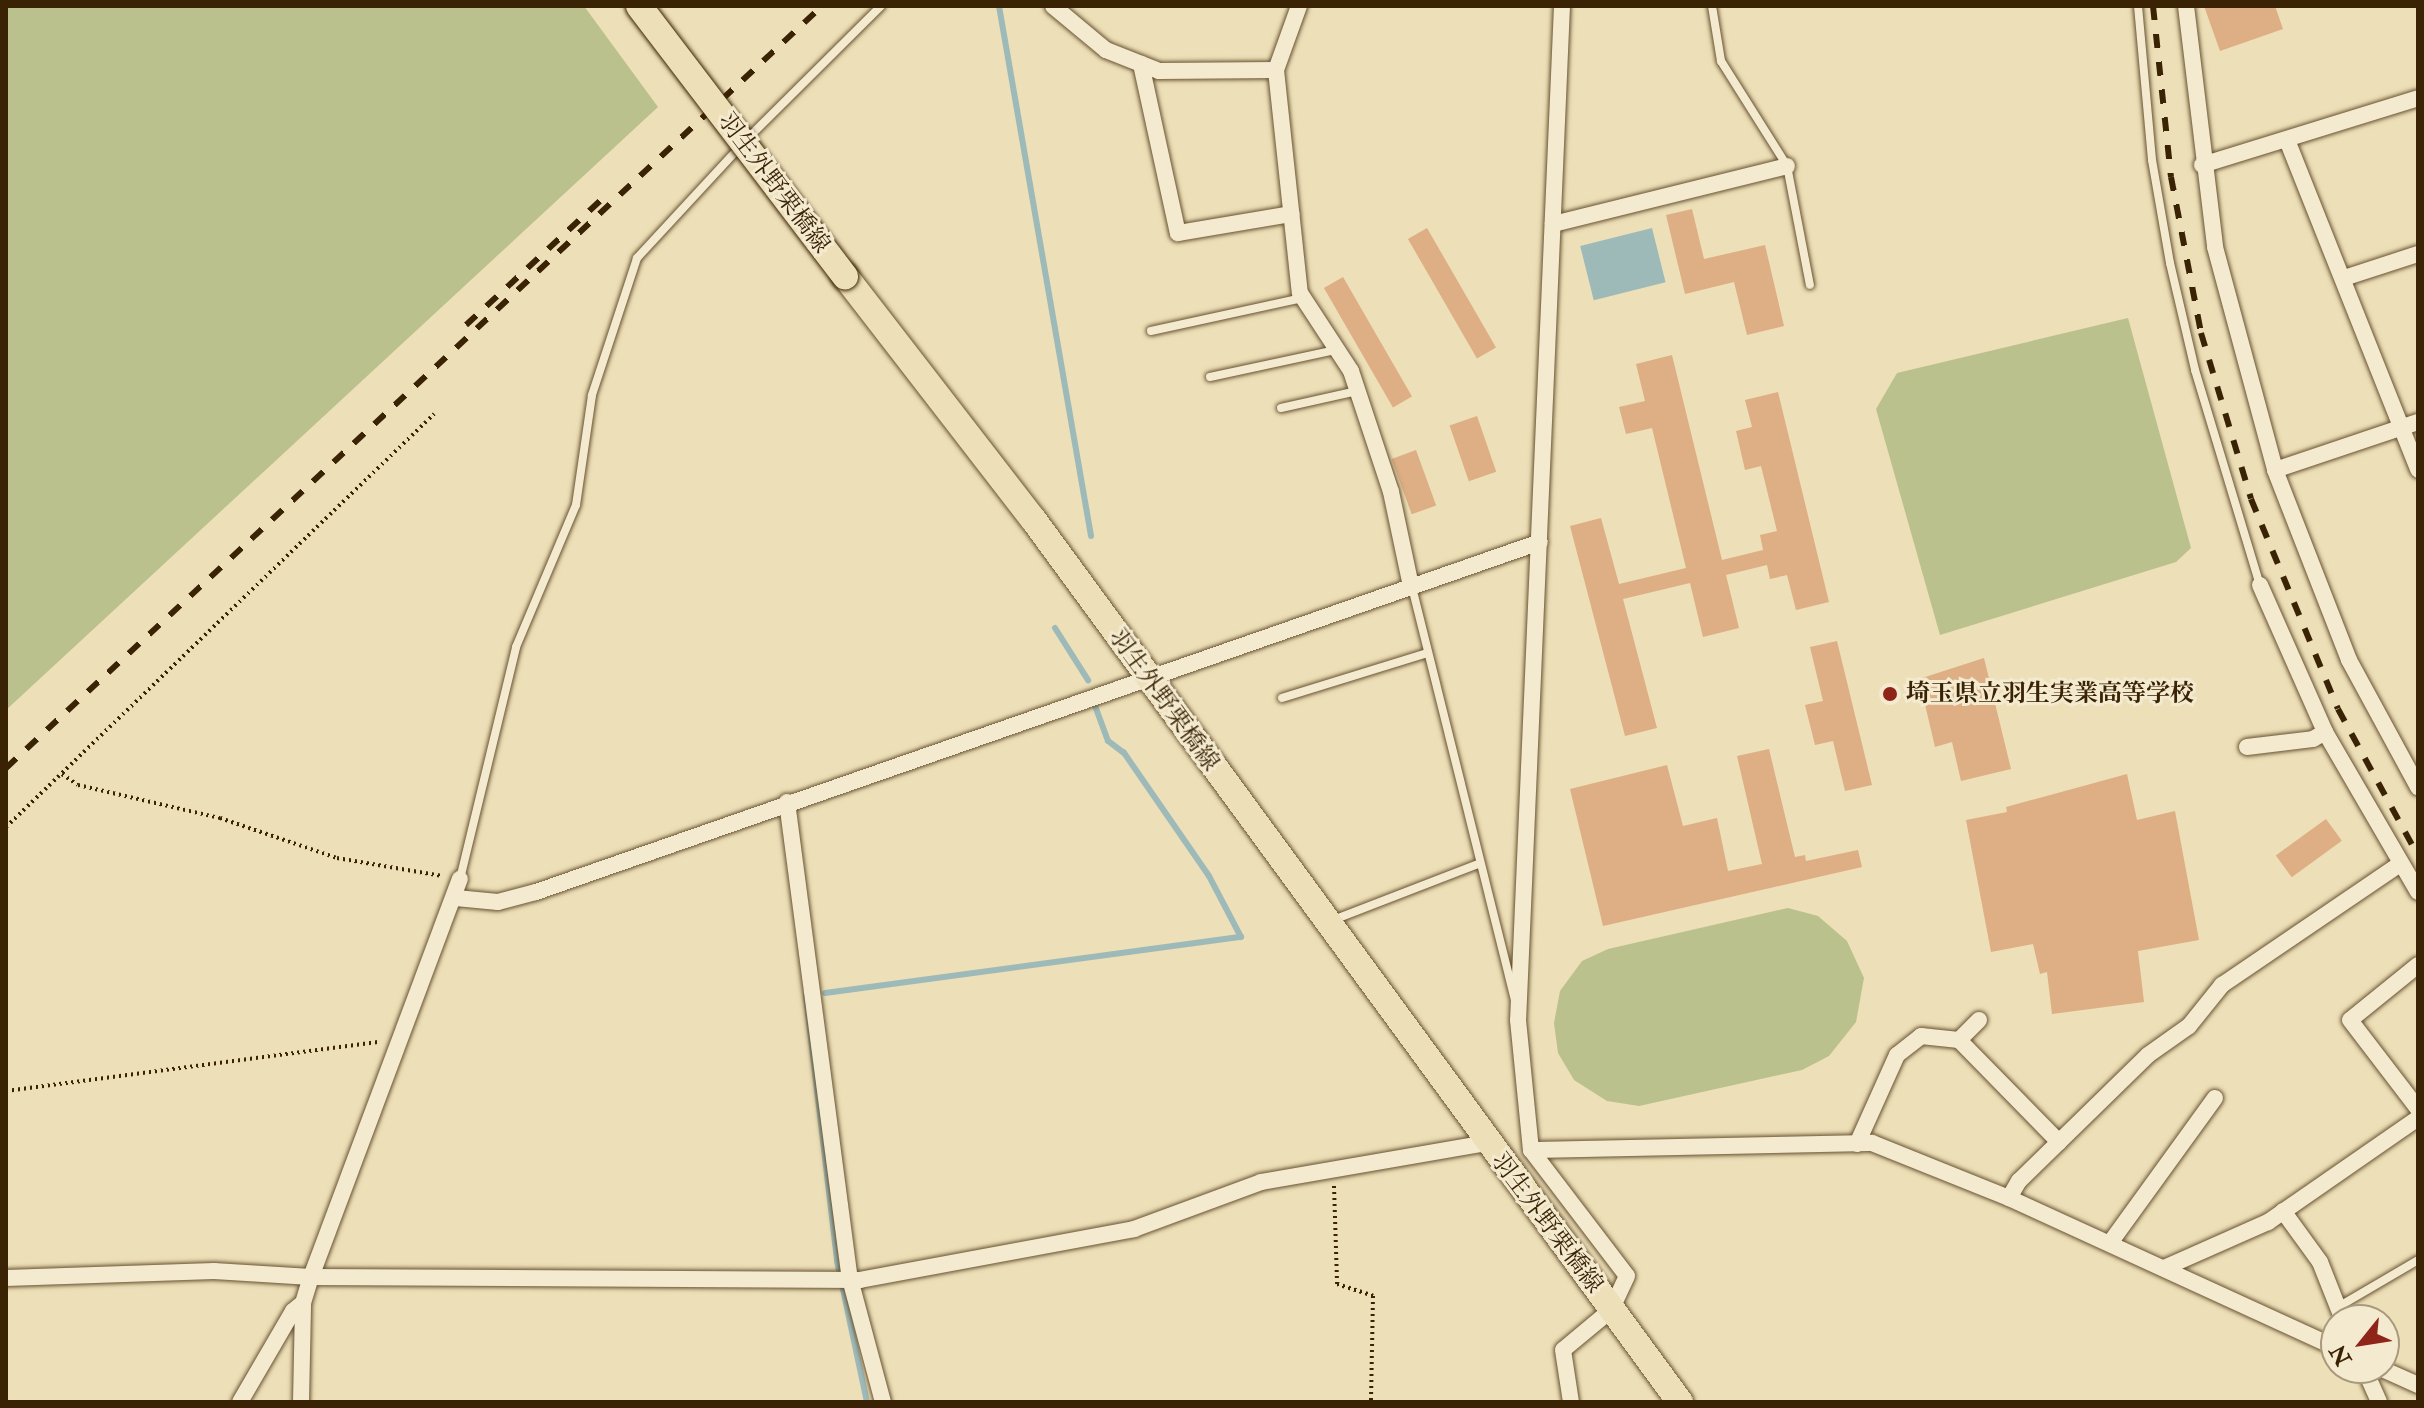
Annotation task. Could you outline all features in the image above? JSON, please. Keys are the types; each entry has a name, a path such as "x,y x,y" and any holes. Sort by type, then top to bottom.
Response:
{"main road":[{"name":"羽生外野栗橋線","path":"639,6 1147,677 1680,1402"}],"street":[{"path":"1053,6 1055,13 1106,50 1159,71 1276,70"},
{"path":"1299,6 1276,70 1303,298 1337,350 1357,391 1391,492 1411,586"},
{"path":"1562,6 1518,1009 1531,1150 1627,1276 1611,1310 1563,1350 1571,1402"},
{"path":"2186,6 2202,165 2232,321 2275,470 2349,660 2418,787"},
{"path":"1141,64 1178,233 1291,214"},
{"path":"2202,165 2418,98"},
{"path":"2287,140 2410,425 2418,470"},
{"path":"1553,224 1787,166"},
{"path":"2344,278 2418,254"},
{"path":"2275,470 2410,425"},
{"path":"456,898 498,902 536,892 1540,542"},
{"path":"2260,585 2325,732 2418,892"},
{"path":"2247,747 2313,739 2325,732"},
{"path":"787,802 850,1279 883,1402"},
{"path":"2009,1198 2059,1142 2148,1055 2189,1026 2222,985 2400,864"},
{"path":"301,1402 303,1303 456,898 460,879"},
{"path":"2164,1268 2283,1211 2418,1117 2350,1020 2418,965"},
{"path":"1959,1040 1979,1020"},
{"path":"1857,1144 1897,1055 1921,1036 1959,1040 2059,1142"},
{"path":"2110,1243 2215,1098"},
{"path":"6,1278 135,1271 311,1277 850,1279 1134,1229 1261,1182 1333,1167 1487,1143"},
{"path":"1531,1150 1872,1143 2009,1198 2320,1341"},
{"path":"2283,1211 2320,1262 2337,1304"},
{"path":"240,1402 293,1311 303,1303"}],"lane":[{"path":"460,879 516,647 576,505 592,395 637,258 749,137 881,6"},
{"path":"1712,6 1721,61 1787,166 1810,285"},
{"path":"2138,6 2152,160 2170,263 2195,370 2260,585"},
{"path":"1151,331 1303,298"},
{"path":"1210,377 1337,350"},
{"path":"1281,408 1357,391"},
{"path":"1411,586 1478,864 1518,1009"},
{"path":"1282,698 1427,653"},
{"path":"1326,923 1478,864"},
{"path":"2355,1304 2418,1260"}],"path":[{"path":"6,827 434,414"},
{"path":"62,774 78,785 220,818 337,858 460,879"},
{"path":"6,1091 399,1043"},
{"path":"1333,1167 1337,1284 1373,1296 1371,1402"}],"green space":[{"path":"6,6 584,6 658,107 6,710"},
{"path":"2128,318 2191,548 2176,562 1940,635 1876,409 1897,373"},
{"path":"1788,908 1818,916 1847,941 1864,978 1856,1022 1829,1056 1802,1070 1639,1106 1607,1101 1574,1080 1558,1053 1554,1023 1560,991 1582,961 1608,949"}],"water":[{"path":"1652,228 1666,282 1594,300 1580,246"}],"building":[{"path":"2204,6 2275,6 2283,29 2220,51"},
{"path":"1692,209 1704,259 1765,245 1784,326 1747,335 1734,282 1685,294 1666,215"},
{"path":"1427,228 1496,348 1477,359 1408,239"},
{"path":"1343,277 1412,397 1393,408 1324,288"},
{"path":"1672,355 1722,560 1763,550 1760,535 1777,531 1761,466 1745,470 1736,431 1752,427 1745,400 1778,392 1829,602 1796,610 1787,575 1770,579 1767,565 1726,575 1739,628 1703,637 1690,583 1623,599 1657,728 1625,736 1570,526 1601,518 1619,584 1686,568 1652,428 1626,434 1619,407 1645,401 1636,364"},
{"path":"1477,416 1496,472 1469,481 1450,425"},
{"path":"1416,450 1436,505 1412,514 1392,459"},
{"path":"1837,641 1872,785 1845,791 1833,741 1815,745 1805,705 1823,701 1810,647"},
{"path":"1984,658 2011,769 1961,781 1952,742 1935,747 1919,679"},
{"path":"1769,749 1795,857 1805,855 1806,861 1858,850 1862,867 1603,926 1570,789 1667,765 1683,826 1717,818 1728,871 1762,864 1737,756"},
{"path":"2127,774 2137,820 2175,811 2199,940 2138,951 2144,1002 2052,1014 2047,972 2040,974 2033,944 1991,952 1966,820 2007,812 2006,807"},
{"path":"2326,819 2342,841 2292,877 2276,855"}],"waterway":[{"path":"999,6 1091,536"},
{"path":"1055,628 1088,680"},
{"path":"825,993 1241,937 1209,876 1124,753 1108,741 1094,703"},
{"path":"806,996 837,1261 867,1402"}],"railway":[{"path":"6,768 822,6"},
{"path":"2153,6 2171,177 2201,333 2251,499 2338,709 2418,856"},
{"path":"466,325 601,200"}],"place":[{"name":"埼玉県立羽生実業高等学校","path":"1890,694"}]}
